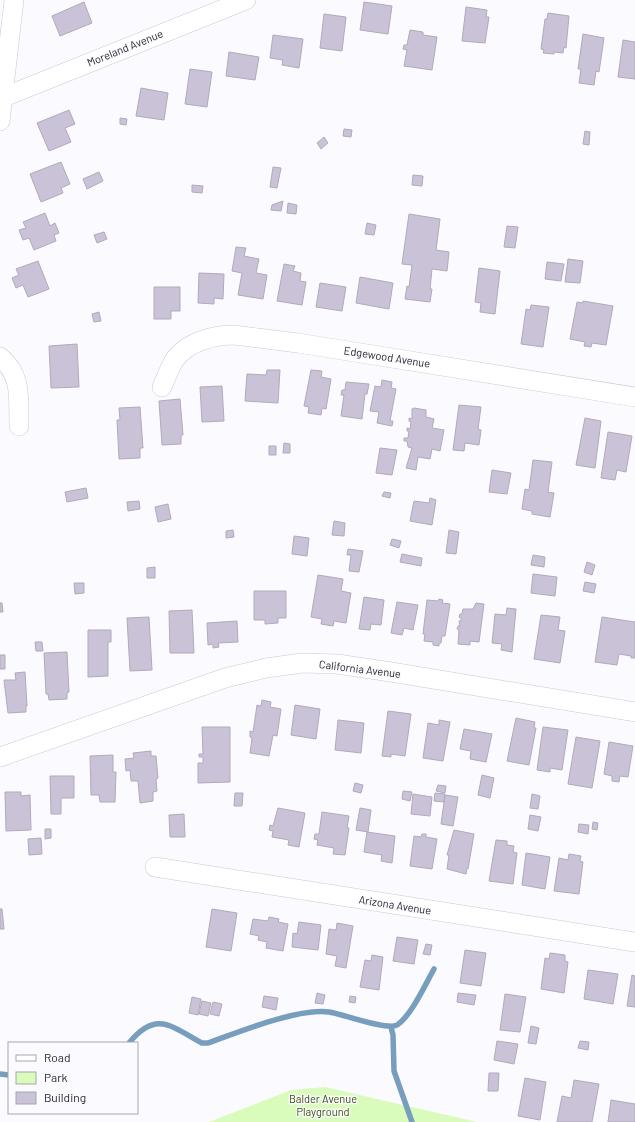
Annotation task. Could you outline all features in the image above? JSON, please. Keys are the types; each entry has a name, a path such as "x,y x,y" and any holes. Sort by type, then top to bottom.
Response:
{"street":[{"path":"0,121 4,97 14,0"},
{"name":"Moreland Avenue","path":"4,97 246,0"},
{"name":"Edgewood Avenue","path":"162,387 176,359 189,346 205,339 234,335 298,343 635,397"},
{"path":"0,357 10,365 15,375 18,388 19,426"},
{"name":"California Avenue","path":"0,757 225,678 266,668 302,663 337,664 635,712"},
{"name":"Arizona Avenue","path":"155,867 635,942"}],"green space":[{"name":"Balder Avenue Playground","path":"325,1087 477,1122 209,1122 291,1090"}],"building":[{"path":"84,2 92,23 60,36 52,16"},
{"path":"364,2 392,6 388,34 360,30"},
{"path":"466,7 487,10 486,17 489,17 485,43 462,41"},
{"path":"548,13 569,16 566,48 564,47 563,53 543,53 544,50 541,49 545,19 547,19"},
{"path":"324,14 346,17 342,51 320,48"},
{"path":"410,30 423,32 423,35 437,37 432,70 404,66 407,50 403,49 404,45 407,45"},
{"path":"583,34 604,38 599,72 596,71 594,85 579,83 581,69 578,69"},
{"path":"273,35 303,39 299,68 282,65 283,60 270,58"},
{"path":"623,40 635,42 635,79 618,77"},
{"path":"229,52 259,57 255,80 226,76"},
{"path":"190,69 212,72 207,107 185,104"},
{"path":"141,88 168,93 164,120 136,116"},
{"path":"69,110 75,124 65,128 71,142 49,151 37,123"},
{"path":"120,118 127,119 126,125 120,124"},
{"path":"344,129 352,130 351,137 343,136"},
{"path":"585,131 590,132 589,145 583,144"},
{"path":"324,137 328,143 321,149 317,143"},
{"path":"61,162 70,184 61,188 63,193 41,202 30,174"},
{"path":"273,167 281,168 277,188 270,187"},
{"path":"99,172 103,181 87,189 83,179"},
{"path":"413,175 423,176 422,186 412,185"},
{"path":"192,185 203,186 202,193 192,192"},
{"path":"283,201 281,211 271,210 272,205"},
{"path":"288,203 297,205 296,214 287,213"},
{"path":"45,213 50,226 55,223 59,233 54,235 56,241 34,250 29,238 23,240 19,230 26,228 23,222"},
{"path":"409,214 440,219 436,250 449,252 447,271 432,269 430,289 432,289 430,302 405,299 407,286 409,287 412,265 402,264"},
{"path":"367,223 376,225 374,235 365,234"},
{"path":"507,226 518,227 515,248 504,247"},
{"path":"104,232 107,239 97,243 94,235"},
{"path":"236,247 246,248 244,256 259,259 256,273 267,275 263,299 238,295 242,273 232,271"},
{"path":"568,259 583,261 580,283 565,282"},
{"path":"38,261 49,289 28,297 23,285 16,288 12,278 19,275 16,269"},
{"path":"547,262 564,264 561,281 545,279"},
{"path":"284,264 295,266 293,271 301,273 300,281 306,282 302,305 277,301"},
{"path":"479,268 500,271 495,314 480,312 481,303 475,302"},
{"path":"199,273 224,274 223,299 214,298 214,304 198,303"},
{"path":"360,277 393,283 389,309 356,303"},
{"path":"320,283 346,287 342,311 316,307"},
{"path":"154,287 180,287 180,311 171,311 171,319 154,319"},
{"path":"583,301 613,306 606,345 592,343 591,347 584,346 585,342 570,339 577,302 583,303"},
{"path":"531,305 549,307 543,347 521,344 526,309 530,310"},
{"path":"99,312 101,321 94,322 92,314"},
{"path":"77,344 79,387 51,388 49,346"},
{"path":"267,370 280,370 278,403 245,401 247,374 266,375"},
{"path":"311,370 322,371 321,377 331,379 326,409 322,408 321,415 308,413 309,407 304,406"},
{"path":"382,380 392,382 391,388 396,389 390,421 393,421 392,426 377,423 379,412 370,411 375,386 381,387"},
{"path":"346,382 369,384 367,394 365,394 362,419 341,416 344,395 341,395 342,390 345,390"},
{"path":"222,386 224,421 202,422 200,387"},
{"path":"180,399 183,435 181,435 181,444 162,445 159,401"},
{"path":"459,405 481,407 478,429 481,430 479,445 465,443 464,451 453,450"},
{"path":"140,407 143,448 140,448 140,458 119,459 117,420 120,420 119,408"},
{"path":"412,409 426,410 426,417 434,419 432,428 444,430 440,451 432,449 430,459 418,457 416,470 406,468 412,448 408,447 407,441 404,441 404,438 408,438 409,431 407,431 407,428 410,429 411,422 409,421 409,418 412,419"},
{"path":"585,418 601,421 595,468 576,465"},
{"path":"608,432 632,436 626,472 617,470 615,480 601,478"},
{"path":"284,443 290,444 290,453 283,453"},
{"path":"269,446 276,446 276,455 269,455"},
{"path":"380,448 397,450 392,475 376,473"},
{"path":"533,460 552,462 548,492 554,493 550,517 532,514 532,511 522,509 525,489 529,490"},
{"path":"492,470 511,473 507,494 489,492"},
{"path":"86,488 88,498 67,502 65,492"},
{"path":"384,492 391,493 390,498 382,496"},
{"path":"430,498 436,500 432,525 410,521 414,501 429,503"},
{"path":"139,501 140,509 128,511 127,502"},
{"path":"168,504 171,519 158,522 155,507"},
{"path":"334,521 345,523 344,536 332,535"},
{"path":"233,530 234,537 226,538 226,531"},
{"path":"449,530 459,532 456,554 446,553"},
{"path":"294,536 309,538 307,556 292,554"},
{"path":"392,539 401,541 399,548 390,545"},
{"path":"348,549 363,551 359,572 349,571 351,555 347,555"},
{"path":"402,554 422,558 421,566 400,562"},
{"path":"533,555 545,557 544,567 531,565"},
{"path":"587,562 595,565 592,575 584,572"},
{"path":"155,567 155,578 147,578 147,568"},
{"path":"533,574 557,577 555,596 531,593"},
{"path":"318,575 343,579 341,591 351,593 346,623 334,621 333,626 321,624 322,619 311,617"},
{"path":"585,582 596,584 594,593 583,591"},
{"path":"74,583 84,583 84,593 75,594"},
{"path":"254,591 286,591 286,618 278,618 278,623 265,624 265,620 254,620"},
{"path":"364,597 384,600 381,625 371,624 370,630 359,629"},
{"path":"439,599 443,600 442,603 450,604 445,636 442,636 439,646 433,645 433,642 424,641 425,634 423,634 427,600 438,601"},
{"path":"397,602 418,605 413,630 404,628 402,635 391,633"},
{"path":"0,603 2,603 3,612 0,612"},
{"path":"476,603 484,604 479,642 470,641 470,645 458,644 459,630 457,629 458,626 460,626 459,621 461,621 461,618 459,617 460,614 462,614 463,609 473,609"},
{"path":"507,608 516,609 512,652 501,650 502,644 492,643 495,614 506,615"},
{"path":"192,610 194,653 170,653 169,611"},
{"path":"541,615 560,617 558,630 565,631 560,663 534,659"},
{"path":"149,617 152,670 130,671 127,618"},
{"path":"602,617 635,622 635,658 619,654 617,665 595,662"},
{"path":"237,621 238,642 218,643 219,647 213,648 213,644 208,645 207,623"},
{"path":"88,630 111,630 111,642 108,642 108,676 88,677"},
{"path":"35,642 42,642 43,651 36,651"},
{"path":"67,652 69,692 67,693 67,699 49,700 48,694 46,694 44,653"},
{"path":"0,655 5,655 5,669 0,669"},
{"path":"25,672 26,712 8,713 4,680 16,680 15,673"},
{"path":"262,700 271,702 270,707 281,709 277,736 273,735 269,756 250,753 252,738 250,737 250,731 253,732 257,705 261,706"},
{"path":"295,705 320,709 316,739 291,735"},
{"path":"388,711 411,714 405,756 391,754 391,757 382,756"},
{"path":"516,718 535,722 534,728 536,728 529,765 507,761"},
{"path":"338,720 364,723 361,753 335,750"},
{"path":"439,720 450,722 443,761 423,758 428,723 439,725"},
{"path":"202,727 230,727 230,782 198,783 198,763 203,763 203,757 199,757 199,754 203,754"},
{"path":"543,727 568,730 562,770 550,768 550,772 537,770"},
{"path":"464,729 492,734 486,762 470,759 471,751 460,749"},
{"path":"576,737 600,741 592,788 568,784"},
{"path":"609,742 633,746 628,777 620,776 619,782 612,781 612,776 604,774"},
{"path":"151,751 151,756 156,756 158,778 156,779 157,791 153,792 153,801 140,803 138,781 131,781 130,770 126,771 125,759 134,758 133,753"},
{"path":"113,755 113,772 116,772 115,802 100,802 99,795 91,795 90,756"},
{"path":"482,775 494,778 490,798 478,795"},
{"path":"50,776 74,776 74,798 61,798 61,814 51,814"},
{"path":"355,783 363,785 361,793 353,791"},
{"path":"438,785 446,786 445,793 436,791"},
{"path":"403,791 412,792 410,801 402,799"},
{"path":"5,792 21,792 21,796 30,795 31,830 6,831"},
{"path":"235,793 243,793 242,806 234,806"},
{"path":"435,793 445,794 444,802 434,801"},
{"path":"413,794 432,797 430,816 411,814"},
{"path":"532,794 540,796 538,809 530,808"},
{"path":"445,795 458,797 453,826 441,824"},
{"path":"278,808 305,813 299,847 288,845 289,840 272,837 273,831 269,830 270,825 273,826"},
{"path":"360,808 371,810 368,832 356,830"},
{"path":"322,812 349,816 347,828 349,828 345,855 333,854 334,848 317,845 318,840 314,839 315,834 319,834"},
{"path":"184,814 185,837 170,837 169,815"},
{"path":"530,815 541,817 538,831 528,829"},
{"path":"593,822 598,823 597,830 592,829"},
{"path":"579,824 589,825 588,834 578,832"},
{"path":"45,829 51,829 51,838 45,839"},
{"path":"454,830 474,834 466,874 447,869 449,855 447,855"},
{"path":"367,832 395,836 392,863 381,861 382,855 364,852"},
{"path":"422,834 426,834 426,837 437,839 432,869 410,866 414,836 421,837"},
{"path":"41,838 42,854 29,855 28,839"},
{"path":"496,840 507,841 507,845 514,846 513,852 517,853 513,884 489,881"},
{"path":"526,853 550,857 545,889 522,885"},
{"path":"569,854 581,856 580,861 583,862 579,894 554,891 559,858 568,860"},
{"path":"0,909 2,909 4,929 0,929"},
{"path":"212,909 237,913 231,951 206,947"},
{"path":"269,917 279,919 278,922 288,924 283,951 266,948 267,942 258,940 259,936 250,934 253,919 268,921"},
{"path":"299,922 321,925 318,950 292,947 293,933 297,934"},
{"path":"337,923 353,926 346,968 335,966 337,956 326,954 329,929 336,930"},
{"path":"397,937 418,940 414,964 393,961"},
{"path":"426,944 432,945 430,955 423,954"},
{"path":"465,950 486,953 481,986 460,983"},
{"path":"550,953 565,955 565,961 568,962 564,993 541,989 545,958 549,959"},
{"path":"372,955 383,957 379,990 360,987 365,960 371,961"},
{"path":"588,970 618,974 613,1004 584,999"},
{"path":"632,975 635,976 635,1007 627,1006"},
{"path":"317,993 325,995 323,1004 315,1003"},
{"path":"458,993 476,995 474,1005 457,1002"},
{"path":"505,994 526,997 520,1032 500,1030"},
{"path":"264,996 278,998 276,1010 262,1007"},
{"path":"350,996 356,997 355,1003 349,1002"},
{"path":"192,997 201,999 198,1015 189,1013"},
{"path":"202,1001 211,1003 208,1016 199,1014"},
{"path":"213,1002 222,1004 219,1016 210,1014"},
{"path":"531,1026 539,1028 536,1044 528,1043"},
{"path":"497,1041 518,1044 514,1064 494,1060"},
{"path":"580,1041 589,1042 588,1050 578,1048"},
{"path":"489,1073 499,1073 498,1091 488,1091"},
{"path":"525,1078 546,1082 540,1120 518,1116"},
{"path":"574,1080 599,1084 592,1122 557,1122 562,1096 571,1098"},
{"path":"611,1100 635,1104 635,1122 608,1122"}],"waterway":[{"path":"130,1042 147,1027 156,1024 164,1024 181,1031 202,1043 208,1043 251,1027 285,1017 316,1012 336,1013 364,1022 384,1026 397,1025 412,1008 434,969"},
{"path":"391,1027 393,1035 394,1071 412,1122"},
{"path":"0,1074 8,1075"}]}
